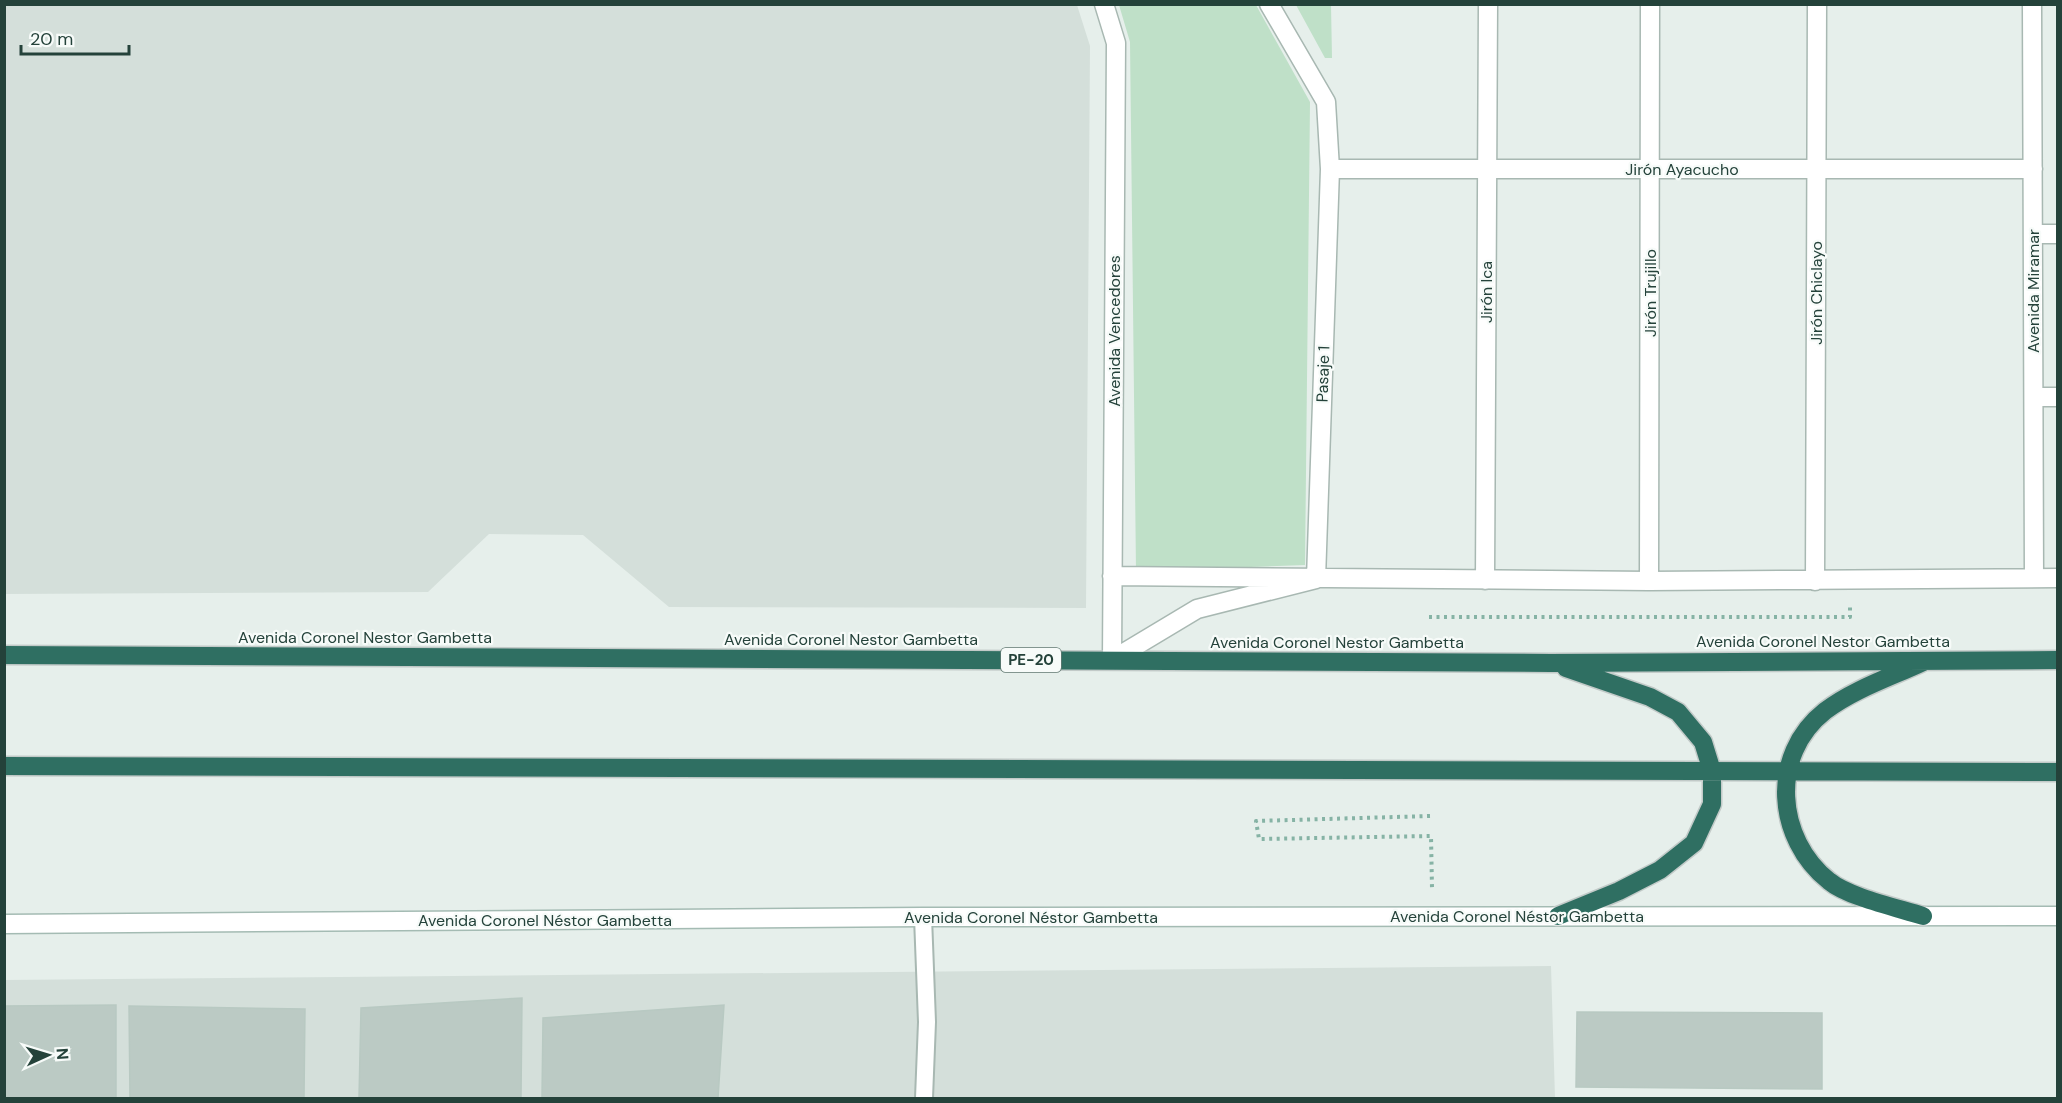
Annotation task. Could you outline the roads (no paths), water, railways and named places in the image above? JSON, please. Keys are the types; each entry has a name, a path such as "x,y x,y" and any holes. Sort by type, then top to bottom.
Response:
{"highway":[{"name":"Avenida Coronel Nestor Gambetta","path":"4,655 1551,663 2058,660"},
{"path":"1923,916 1869,900 1830,882 1801,852 1785,809 1786,771 1799,741 1824,712 1860,690 1931,659"},
{"path":"1551,663 1650,697 1678,712 1703,742 1712,771 1712,804 1694,843 1660,870 1618,891 1558,916"},
{"path":"4,766 2058,772"}],"street":[{"name":"Avenida Vencedores","path":"1104,4 1116,43 1112,660"},
{"name":"Pasaje 1","path":"1269,4 1326,102 1330,169 1316,579"},
{"name":"Jirón Ica","path":"1485,580 1488,4"},
{"name":"Jirón Trujillo","path":"1649,581 1650,4"},
{"name":"Jirón Chiclayo","path":"1815,581 1817,4"},
{"name":"Avenida Miramar","path":"2032,4 2034,578"},
{"name":"Jirón Ayacucho","path":"1330,169 2033,169"},
{"path":"2033,234 2058,234"},
{"path":"2034,397 2058,397"},
{"path":"1112,576 1649,581 2058,578"},
{"path":"1112,660 1197,609 1316,579"},
{"name":"Avenida Coronel Néstor Gambetta","path":"4,924 923,917 2058,916"}],"lane":[{"path":"923,917 927,1022 924,1098"}]}
